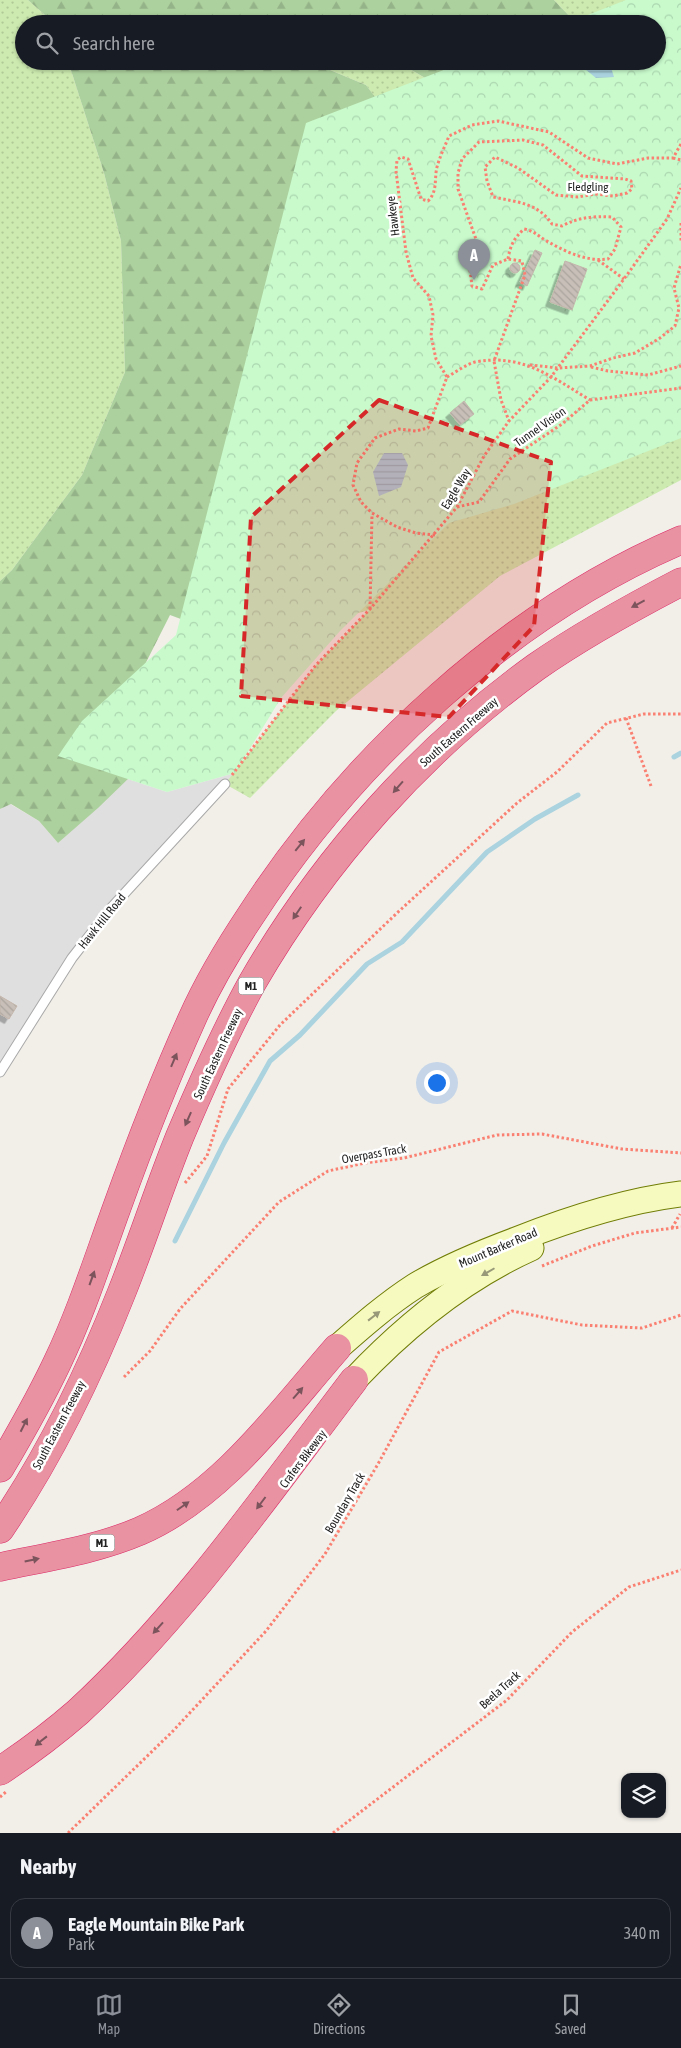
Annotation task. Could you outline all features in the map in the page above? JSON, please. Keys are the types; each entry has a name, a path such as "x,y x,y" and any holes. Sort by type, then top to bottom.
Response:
{"highway":[{"path":"0,1468 57,1362 90,1283 154,1107 194,1015 233,943 279,872 332,805 384,748 454,683 522,631 593,585 681,540"},
{"name":"South Eastern Freeway","path":"0,1529 48,1450 86,1374 121,1296 179,1139 198,1095 252,984 298,910 349,843 406,778 469,720 536,667 568,646 608,620 681,582"},
{"name":"M1","path":"0,1567 64,1554 104,1543 140,1530 177,1511 219,1478 241,1457 338,1348"},
{"path":"7,1779 124,1666 205,1576 354,1380"}],"main road":[{"name":"Mount Barker Road","path":"338,1348 372,1317 415,1287 472,1256 569,1219 681,1194"},
{"name":"Mount Barker Road","path":"354,1380 400,1334 433,1306 457,1289 520,1253 559,1236 616,1216 681,1204"}],"lane":[{"name":"Hawk Hill Road","path":"0,1072 72,958 112,907 225,784"}],"path":[{"name":"Hawkeye","path":"447,377 436,359 431,336 433,315 429,296 413,278 406,252 396,172 397,160 401,157 408,159 421,199 428,201 437,182 437,169 449,136 472,125 498,122 548,132 588,158 617,164 648,158 672,158"},
{"name":"Fledgling","path":"508,259 492,265 482,289 472,286 470,270 477,242 458,189 458,173 462,159 479,142 522,140 543,144 582,176 631,181 632,189 627,193 613,196 595,194 578,197 563,196 556,195 518,168 495,157 485,166 487,181 493,196 544,212 552,224 562,226 574,220 590,216 612,217 621,227 620,236 608,259 598,260"},
{"path":"681,144 672,158 681,160"},
{"name":"Eagle Way","path":"225,784 316,665 370,610 457,507 484,456 509,421 558,368 624,279 667,219 681,188"},
{"path":"681,223 681,243"},
{"path":"509,421 501,400 494,361 525,275 522,261 508,259 510,248 516,236 524,229 535,231 557,247 580,256 598,260 624,279"},
{"path":"434,535 416,533 398,527 372,513 361,502 353,485 357,463 375,438 399,429 416,431 428,428 447,377 474,362 506,360 558,368 590,366 635,353 660,338 675,326 679,308 674,288 681,264"},
{"path":"530,365 590,400 681,388"},
{"path":"590,366 608,371 648,376 681,366"},
{"name":"Tunnel Vision","path":"457,507 479,502 510,459 562,424 590,400"},
{"path":"370,610 372,513"},
{"path":"157,1200 188,1181 207,1156 228,1089 280,1025 397,913 517,804 557,772 608,723 644,714 681,714"},
{"path":"626,718 651,786"},
{"name":"Overpass Track","path":"124,1377 150,1351 180,1308 279,1202 328,1171 404,1158 497,1135 542,1134 622,1149 681,1153"},
{"path":"672,1229 681,1213"},
{"path":"540,1267 592,1246 627,1236 681,1228"},
{"name":"Boundary Track","path":"68,1833 172,1732 266,1631 325,1554 439,1352 512,1311 582,1325 642,1328 681,1315"},
{"name":"Beela Track","path":"333,1833 507,1700 572,1632 629,1587 681,1570"},
{"path":"0,1797 7,1779"}],"highlighted area":[{"path":"379,400 551,462 534,626 449,717 241,696 251,517"}],"shaded area":[{"path":"235,773 112,907 0,1072 0,809 10,804 39,821 58,843 128,779 167,792"}],"green space":[{"path":"0,0 28,0 45,15 15,15 15,70 71,70 104,173 121,241 125,372 82,475 12,570 0,581"},
{"path":"28,0 554,0 568,15 45,15"},
{"path":"554,0 681,0 681,480 500,576 336,711 250,798 225,784 316,665 369,610 338,619 437,182 366,85 330,70 411,70 444,89 589,70 666,70 666,15 568,15"},
{"path":"626,0 681,0 681,438 514,504 449,523 340,631 281,698 235,773 167,792 58,756 82,721 176,635 306,123 444,70 666,70 666,15 588,15"},
{"path":"71,70 330,70 366,85 384,109 245,643 170,615 124,706 128,779 58,843 39,821 11,804 0,809 0,581 12,570 82,475 125,372 121,241 104,173"},
{"path":"411,70 530,70 444,89"}],"water":[{"path":"586,70 612,70 614,77 596,78"},
{"path":"384,453 402,453 408,465 401,487 379,496 373,472"}],"building":[{"path":"535,250 542,253 527,286 520,282"},
{"path":"565,261 587,269 572,310 550,302"},
{"path":"513,263 517,263 520,268 519,272 513,273 510,270 510,266"},
{"path":"464,401 474,414 460,425 450,413"},
{"path":"0,996 17,1006 9,1019 0,1014"}],"waterway":[{"path":"674,757 681,753"},
{"path":"175,1241 224,1143 270,1061 300,1035 367,964 402,942 487,852 535,819 578,795"}],"place":[{"name":"Eagle Mountain Bike Park","path":"474,280"}]}
